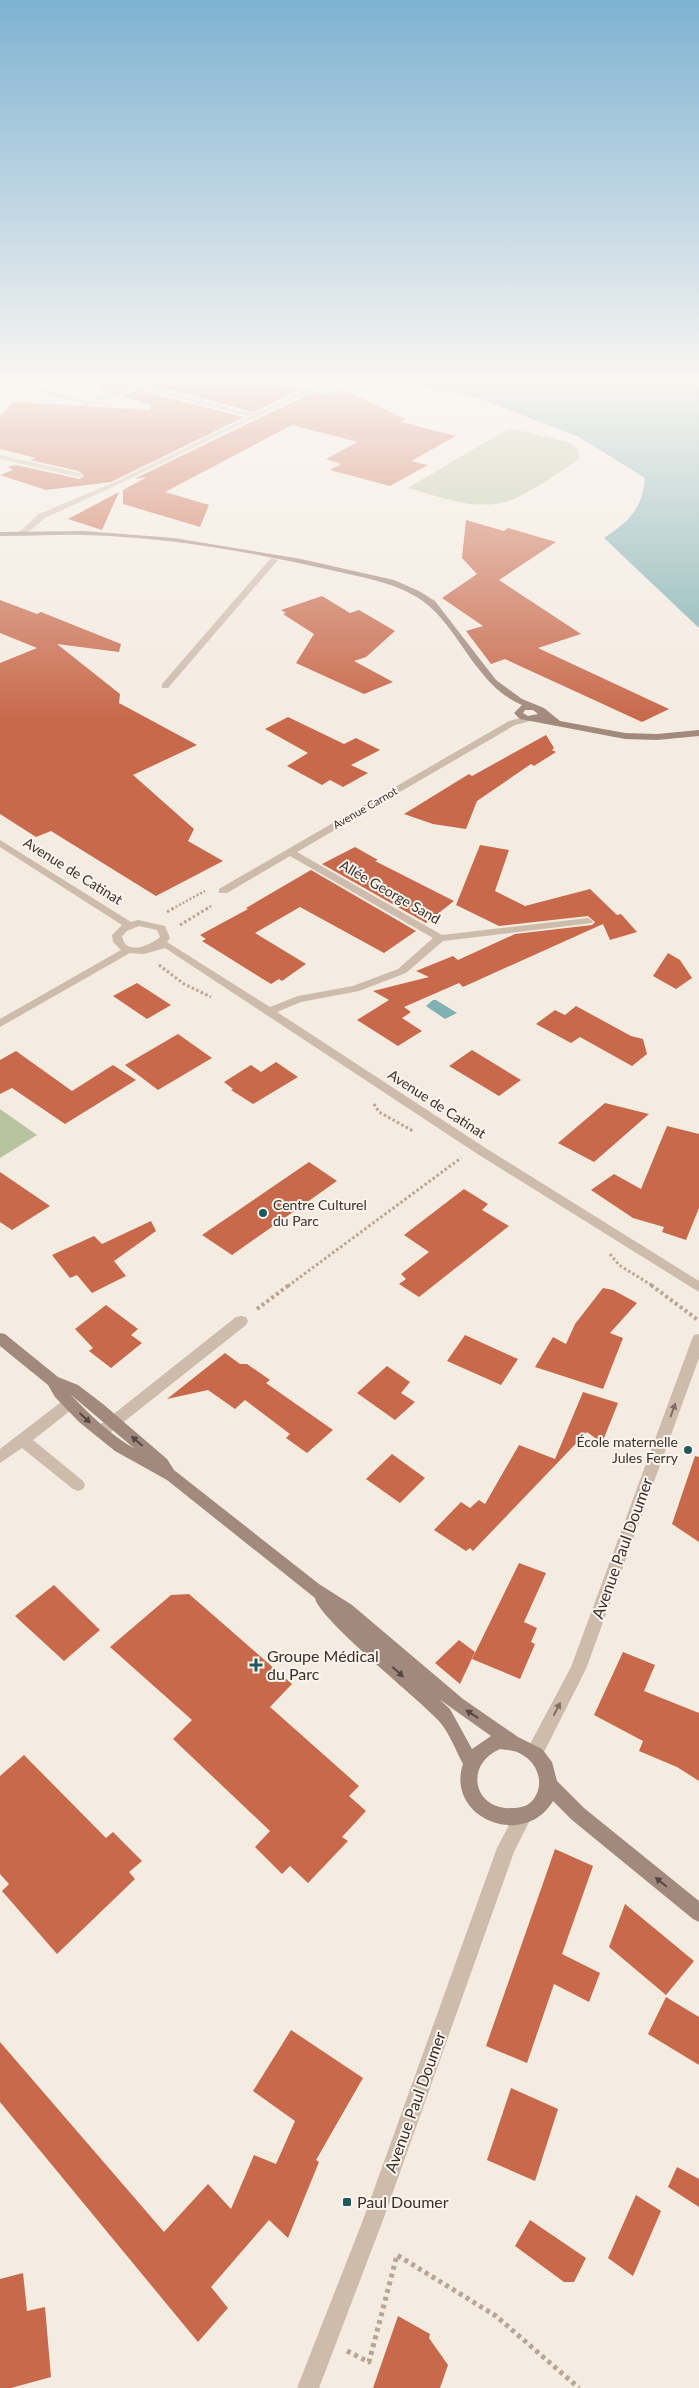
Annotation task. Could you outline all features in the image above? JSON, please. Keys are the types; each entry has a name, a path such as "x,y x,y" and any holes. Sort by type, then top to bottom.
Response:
{"street":[{"path":"21,534 42,516 86,495"},
{"path":"0,534 91,534 174,540 302,561 391,582 416,593 432,603 493,682 519,701 566,724"},
{"path":"21,534 158,542 274,560 364,578 398,589 418,599 429,608 478,676 518,711 520,716 604,733 636,737 699,733"},
{"path":"165,686 274,560"},
{"path":"518,711 524,707 537,709"},
{"path":"530,719 541,716 537,709"},
{"name":"Avenue Carnot","path":"508,726 518,711"},
{"name":"Avenue Carnot","path":"222,891 508,726 530,719"},
{"name":"Avenue de Catinat","path":"0,843 129,925"},
{"name":"Allée George Sand","path":"269,1012 298,999 355,989 402,971 440,938 290,852"},
{"path":"440,938 588,920"},
{"path":"151,924 129,925 117,934 116,940 119,945 128,950 145,951 163,938"},
{"name":"Avenue de Catinat","path":"151,924 161,928 163,938 168,945 269,1012 475,1146 699,1287"},
{"path":"0,1024 128,950"},
{"path":"101,1432 241,1321"},
{"path":"0,1338 53,1381 73,1389 115,1422 162,1463 172,1476"},
{"name":"Avenue Paul Doumer","path":"535,1752 578,1668 699,1339"},
{"path":"53,1381 60,1393 70,1404 120,1448 172,1476 314,1589 346,1610 457,1704 512,1741 535,1752 543,1762 548,1773 549,1785 542,1804 523,1816 500,1816 479,1804 468,1783 471,1762 478,1752 488,1745 499,1741 512,1741"},
{"path":"0,1457 70,1404"},
{"path":"23,1440 78,1485"},
{"path":"314,1589 338,1618 444,1714 471,1762"},
{"path":"549,1785 578,1814 699,1913"},
{"name":"Avenue Paul Doumer","path":"308,2388 376,2211 506,1848 523,1816"}],"path":[{"path":"151,924 156,918 207,890 222,891 225,896 223,900 163,938"},
{"path":"241,1321 475,1146"},
{"path":"326,2341 370,2362 397,2255 496,2316 579,2388"}],"green space":[{"path":"435,495 521,495 503,503 489,504 476,504"},
{"path":"0,1109 37,1135 0,1158"}],"water":[{"path":"642,495 699,495 699,628 604,538 621,526 633,514"},
{"path":"433,1000 457,1013 445,1019 426,1006"}],"building":[{"path":"113,495 117,495 102,530 68,519"},
{"path":"123,495 177,495 209,505 200,527 123,504"},
{"path":"466,520 504,531 508,528 556,542 499,580 581,634 538,648 669,709 642,722 505,659 491,664 466,631 483,626 442,598 477,574 462,558"},
{"path":"322,596 350,613 359,610 395,631 366,657 354,661 393,682 364,694 296,663 314,634 283,614 286,613 281,610"},
{"path":"0,600 37,614 41,612 121,644 119,652 57,644 120,694 119,703 197,745 133,775 194,829 188,841 223,861 156,896 51,831 36,837 0,814 0,663 37,648 0,633"},
{"path":"288,717 344,744 356,738 380,750 351,765 368,773 343,787 330,780 322,785 287,766 308,753 265,729"},
{"path":"546,735 554,748 552,750 556,752 534,766 531,764 477,801 466,829 433,824 404,814 469,774 472,776"},
{"path":"480,845 509,850 495,891 525,906 590,889 617,915 621,914 637,932 610,940 603,924 463,987 459,983 404,1007 411,1012 402,1018 422,1031 398,1046 357,1020 389,1000 373,991 429,977 416,971 453,956 458,960 515,934 592,925 595,922 588,916 499,926 456,905"},
{"path":"355,847 378,860 375,861 454,901 426,923 322,864"},
{"path":"311,870 416,931 384,953 300,907 255,933 306,964 282,981 279,979 271,984 202,941 206,939 200,935 248,909 246,908"},
{"path":"668,953 680,960 692,978 676,989 653,976"},
{"path":"137,983 171,1005 147,1019 113,996"},
{"path":"576,1006 631,1036 643,1039 647,1054 632,1066 580,1037 571,1043 536,1024 555,1010 565,1015"},
{"path":"178,1034 212,1058 158,1090 125,1065"},
{"path":"472,1050 521,1080 499,1096 449,1066"},
{"path":"16,1051 72,1091 113,1065 136,1080 65,1124 12,1088 0,1094 0,1060"},
{"path":"276,1062 298,1077 253,1104 231,1090 233,1089 224,1082 251,1065 261,1072"},
{"path":"605,1103 649,1114 594,1162 558,1143"},
{"path":"667,1126 699,1134 699,1208 686,1240 662,1232 664,1227 633,1218 591,1190 614,1174 641,1189"},
{"path":"309,1162 337,1181 232,1255 202,1235"},
{"path":"0,1172 50,1206 12,1230 0,1222"},
{"path":"464,1189 488,1204 482,1210 509,1226 419,1297 399,1284 406,1279 401,1274 429,1252 404,1235"},
{"path":"151,1221 156,1231 114,1261 126,1276 92,1293 77,1275 70,1278 52,1255 94,1236 102,1244"},
{"path":"603,1288 613,1290 637,1303 610,1333 623,1338 603,1389 535,1367 553,1337 566,1344 575,1324"},
{"path":"106,1305 138,1329 131,1335 142,1343 111,1368 89,1351 93,1348 75,1329"},
{"path":"465,1335 518,1359 501,1385 447,1361"},
{"path":"225,1353 240,1364 247,1364 270,1380 266,1383 333,1430 307,1453 286,1438 290,1434 245,1400 235,1409 208,1390 167,1399"},
{"path":"387,1366 410,1382 401,1393 415,1402 395,1420 357,1393"},
{"path":"583,1392 618,1403 602,1443 587,1432 473,1551 470,1548 466,1551 434,1530 461,1502 470,1508 479,1500 485,1504 519,1445 555,1459"},
{"path":"392,1454 425,1478 400,1503 366,1479"},
{"path":"695,1456 699,1457 699,1542 672,1524"},
{"path":"519,1563 546,1573 524,1622 537,1628 531,1642 535,1644 520,1679 472,1659"},
{"path":"54,1585 100,1630 64,1661 15,1616"},
{"path":"189,1594 292,1684 270,1707 359,1786 349,1796 366,1811 342,1837 348,1841 308,1883 290,1866 282,1874 255,1847 270,1831 173,1739 192,1720 110,1647 171,1595"},
{"path":"459,1640 475,1652 460,1684 435,1663"},
{"path":"623,1652 655,1665 644,1691 699,1713 699,1781 677,1767 639,1751 643,1741 594,1715"},
{"path":"24,1755 106,1838 113,1832 142,1861 129,1872 135,1879 57,1954 2,1891 9,1884 0,1874 0,1776"},
{"path":"555,1849 593,1866 562,1954 600,1973 589,2002 554,1984 527,2063 486,2046"},
{"path":"625,1904 694,1961 666,1995 609,1947"},
{"path":"666,1997 699,2017 699,2065 648,2034"},
{"path":"291,2030 363,2078 316,2160 319,2162 288,2238 269,2220 211,2287 228,2308 198,2342 0,2102 0,2042 164,2232 208,2184 231,2209 254,2155 276,2164 295,2121 253,2091"},
{"path":"511,2088 558,2109 535,2181 487,2160"},
{"path":"677,2167 699,2179 699,2207 668,2187"},
{"path":"636,2195 661,2211 633,2276 608,2258"},
{"path":"530,2220 586,2258 574,2282 564,2282 515,2246"},
{"path":"23,2273 27,2311 45,2307 51,2377 11,2388 0,2388 0,2279"},
{"path":"398,2316 430,2334 429,2338 448,2365 440,2388 373,2388"}],"place":[{"name":"Centre Culturel du Parc","path":"263,1213"},
{"name":"École maternelle Jules Ferry","path":"688,1450"},
{"name":"Groupe Médical du Parc","path":"256,1665"},
{"name":"Paul Doumer","path":"347,2202"}]}
